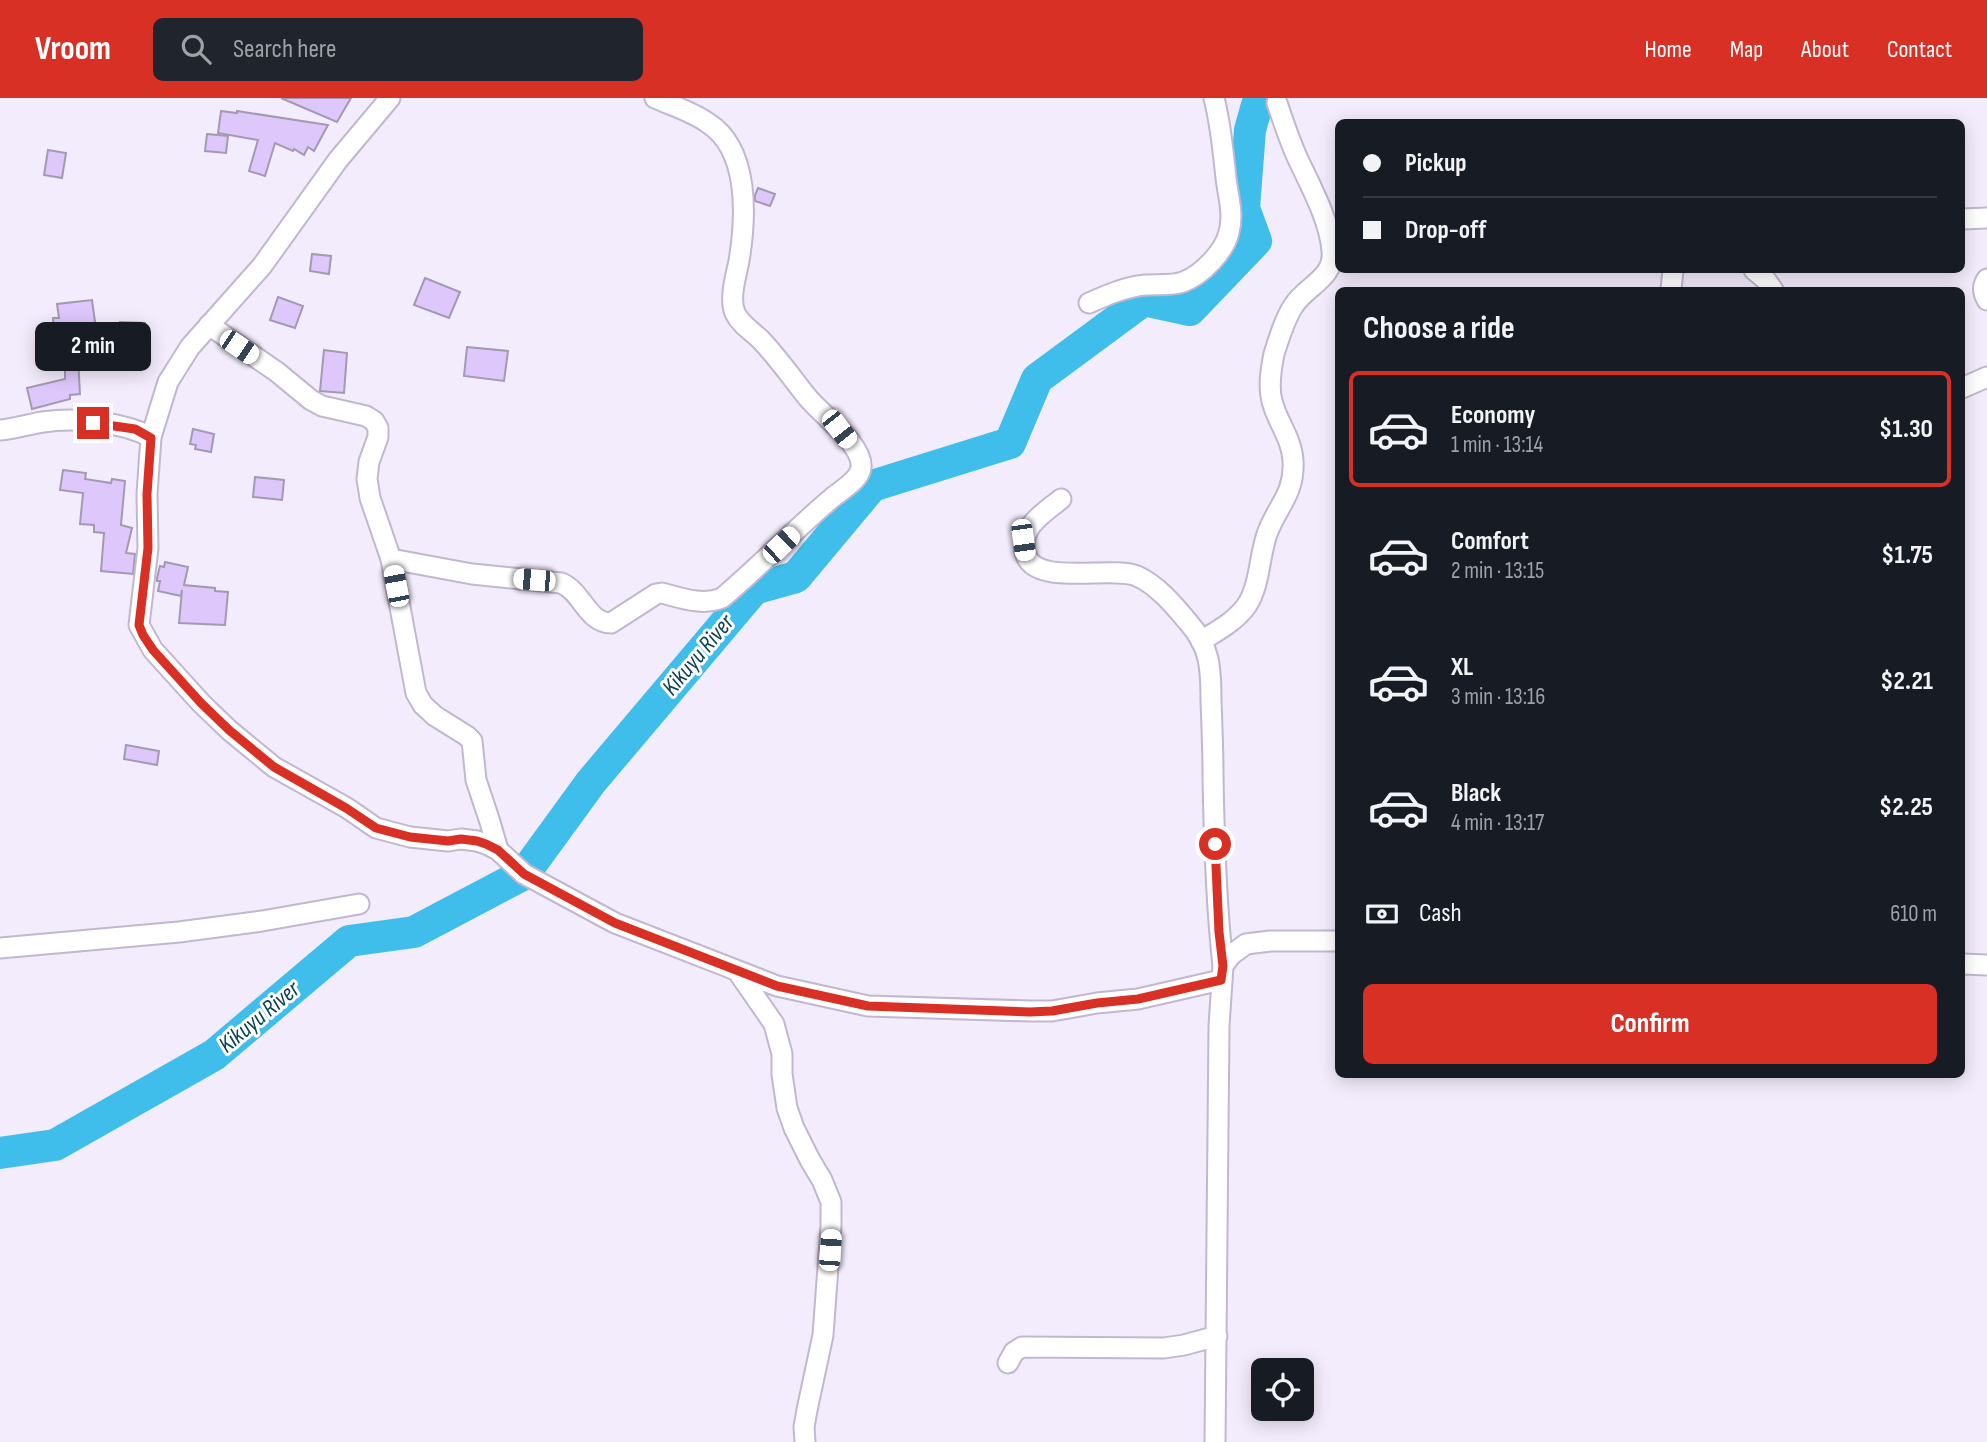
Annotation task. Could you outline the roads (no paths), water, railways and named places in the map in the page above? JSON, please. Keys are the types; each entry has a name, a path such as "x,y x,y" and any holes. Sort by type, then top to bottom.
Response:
{"street":[{"path":"390,98 338,160 262,266 190,347 168,382 155,421 151,438 147,494 148,548 139,625 153,650 229,730 274,767 376,828 410,837 477,841 498,850 524,874 615,923 777,986 868,1006 1052,1011 1138,999 1222,973 1231,955 1246,944 1270,941 1335,941"},
{"path":"391,559 472,574 561,583 569,586 599,621 611,623 656,594 704,602 722,598 858,477 861,463 856,450 808,399 785,366 736,314 734,289 744,211 741,184 730,145 708,122 655,98"},
{"path":"1089,303 1127,288 1181,283 1194,277 1224,245 1231,223 1230,206 1220,119 1214,98"},
{"path":"1201,641 1232,621 1246,606 1254,588 1267,532 1287,496 1292,480 1290,439 1272,401 1270,378 1275,353 1292,307 1328,273 1332,260 1325,224 1311,183 1288,136 1277,103"},
{"path":"1965,219 1987,218"},
{"path":"1758,273 1771,287"},
{"path":"1987,279 1984,286 1987,300"},
{"path":"209,325 277,372 311,400 322,406 366,416 374,421 378,428 367,480 370,498 391,559 415,693 435,716 472,741 476,780 498,850"},
{"path":"1965,387 1987,377"},
{"path":"0,430 42,422 76,421 135,429 151,438"},
{"path":"1061,499 1027,528 1023,540 1025,556 1035,567 1047,572 1111,572 1135,575 1156,587 1189,622 1208,659 1216,890 1222,973 1215,1442"},
{"path":"0,948 179,932 359,904"},
{"path":"1965,964 1987,965"},
{"path":"738,972 774,1024 782,1054 787,1108 794,1128 831,1202 823,1335 804,1427 805,1442"},
{"path":"1008,1363 1014,1352 1022,1347 1164,1348 1217,1336"}],"waterway":[{"name":"Kikuyu River","path":"0,1153 55,1145 214,1055 349,941 414,932 524,874 591,782 754,589 796,577 872,486 1010,443 1037,379 1144,300 1190,310 1256,241 1244,208 1250,130 1259,98"}]}
